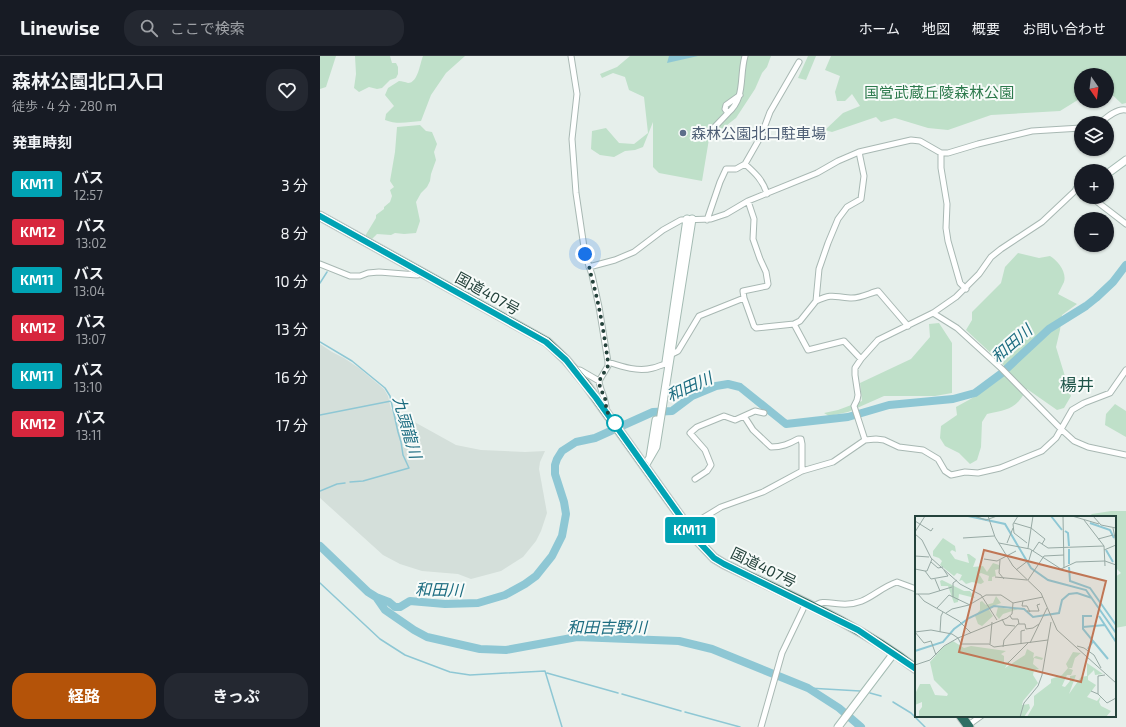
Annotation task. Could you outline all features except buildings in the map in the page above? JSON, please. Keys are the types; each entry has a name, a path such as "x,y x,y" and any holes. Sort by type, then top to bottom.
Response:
{"highway":[{"name":"国道407号","path":"320,216 546,342 566,360 606,410 618,428 647,462 688,527 704,548 714,558 858,630 915,668"},
{"path":"962,717 968,727"}],"street":[{"path":"571,56 577,94 572,140 574,177 585,254 599,307 608,362 608,366 599,381 606,401 606,410"},
{"path":"706,136 737,103 740,95 742,66 745,56"},
{"path":"707,220 726,169 736,169 745,164 761,136 770,112 799,62"},
{"path":"1108,116 1123,109 1126,110"},
{"path":"589,267 615,260 634,252 671,225 681,220 707,220 726,214 748,201 817,173 838,161 859,152 911,140 920,141 941,153 960,150 978,144 1032,132 1074,129"},
{"path":"816,301 819,269 838,219 847,207 861,199 864,176 859,152"},
{"path":"941,153 941,168 947,204 946,228 948,241 960,283 966,289"},
{"path":"1114,169 1126,160"},
{"path":"745,164 765,185 767,194"},
{"path":"865,440 854,406 858,395 855,371 861,359 878,340 933,313 947,304 966,289 991,258 1001,249 1042,222 1074,194"},
{"path":"748,201 754,219 753,239 766,272 768,284 767,286 743,291 744,298 756,328 794,324 800,321 816,301 828,296 851,298 878,291 908,326"},
{"path":"1100,204 1126,224"},
{"path":"668,364 672,354 690,219"},
{"path":"647,462 668,364 690,219"},
{"path":"320,264 350,276 368,272 417,275 423,273"},
{"path":"672,354 678,351 699,316 744,298"},
{"path":"933,313 957,328 1002,368 1074,441 1088,447 1126,456"},
{"path":"794,324 808,350 844,341 861,359"},
{"path":"608,362 627,368 638,369 653,368 668,364"},
{"path":"574,370 580,370 599,381"},
{"path":"688,527 720,507 763,492 802,471 833,462 865,440 884,440 899,447 923,450 938,459 945,471 951,475 965,472 978,473 1006,465 1042,451 1062,430 1072,410 1084,403 1110,393 1126,370"},
{"path":"695,479 707,471 711,465 705,450 690,433 697,427 724,416 735,420 755,411 764,413"},
{"path":"744,416 753,430 772,447 780,447 798,439 801,440 802,471"},
{"path":"761,727 778,666 785,648 810,605 821,603 844,604 865,601 897,582 915,589"},
{"path":"840,725 852,707 894,653"},
{"path":"968,727 980,717"}],"shaded area":[{"path":"320,344 359,368 384,389 388,396 391,409 456,445 481,450 525,452 545,451 540,462 539,469 547,513 536,541 523,557 501,571 471,579 458,574 422,571 400,564 383,555 320,498"}],"green space":[{"path":"320,56 336,56 326,87 320,89"},
{"path":"355,56 390,56 392,63 396,63 398,67 398,74 396,78 390,80 382,88 377,89 369,87 359,92 354,88 356,74"},
{"path":"423,56 465,56 446,73 431,95 421,121 398,123 385,120 386,114 394,106 385,95 388,88 399,81 408,83 414,80"},
{"path":"630,56 771,56 755,89 736,118 709,139 702,181 659,173 653,167 653,122 643,147 625,151 614,157 600,155 591,149 592,131 606,128 619,143 634,144 648,133 644,97 629,90 625,77 613,73 602,78 600,74 617,67"},
{"path":"808,56 816,56 806,80 798,78"},
{"name":"国営武蔵丘陵森林公園","path":"831,56 1126,56 1126,103 1122,104 1114,97 1114,68 1074,68 1074,102 1060,111 991,115 948,130 928,128 895,118 881,122 876,117 832,132 825,130 843,113 860,106 852,94 845,101 837,101 835,92 840,76 825,70"},
{"path":"420,125 426,131 432,132 437,144 434,152 436,160 430,181 416,202 420,221 416,233 395,233 391,235 377,234 372,239 365,236 376,218 376,215 390,202 392,196 390,190 394,187 390,181 395,152 397,127"},
{"path":"1018,253 1039,258 1050,256 1053,258 1061,267 1065,278 1058,294 1077,304 1062,315 1056,347 1071,396 1064,408 1057,410 1027,389 1019,401 1011,407 987,414 982,422 981,447 977,460 970,464 959,453 945,446 940,438 941,426 957,415 956,407 984,390 1010,371 966,330 972,320 972,312 1001,283 1005,267"},
{"path":"939,323 952,343 952,393 935,396 884,396 848,412 829,416 824,413 838,410 862,401 860,383 911,359 930,337 929,324"},
{"path":"1115,404 1126,411 1126,437 1105,425 1106,414"},
{"path":"1111,511 1126,511 1126,626 1116,628 1116,576 1121,573 1116,568 1116,516 1089,516 1092,514"}],"water":[{"path":"669,56 698,56 667,63"}],"waterway":[{"name":"和田川","path":"376,597 389,602 395,607 400,607 410,601 445,604 478,603 505,595 536,576 552,556 562,536 566,514 564,502 555,474 555,465 562,451 576,442 595,438 653,412 672,411 692,396 716,386 728,384 740,387 786,424 848,417 889,405 953,399 975,393 1002,373 1049,329 1096,298 1113,282 1126,265"},
{"name":"九頭龍川","path":"320,283 327,272"},
{"name":"九頭龍川","path":"320,342 352,361 385,388 390,396 403,455 409,468 363,481 350,482"},
{"path":"320,415 391,401"},
{"name":"九頭龍川","path":"320,491 337,484 345,483"},
{"name":"和田吉野川","path":"320,546 368,592 376,597 385,610 427,637 480,649 506,650 577,637 679,641 712,649 808,688 839,708 861,727"},
{"name":"和田吉野川","path":"320,583 380,639 405,655 450,672 470,675 545,671 562,727"},
{"path":"547,673 618,693"},
{"path":"808,688 860,691"},
{"path":"870,693 881,696"},
{"path":"622,694 681,711"},
{"path":"893,702 911,713 925,727"},
{"path":"685,712 740,727"}],"bus line":[{"name":"KM11","path":"320,216 546,342 566,360 591,390 698,541 714,558 858,630 915,668"}],"place":[{"name":"森林公園北口駐車場","path":"683,133"}],"district":[{"name":"楊井","path":"1077,384"}],"route":[{"path":"585,254 592,275 599,307 608,362 608,366 599,381 600,387 606,401 606,410 615,423"}]}
